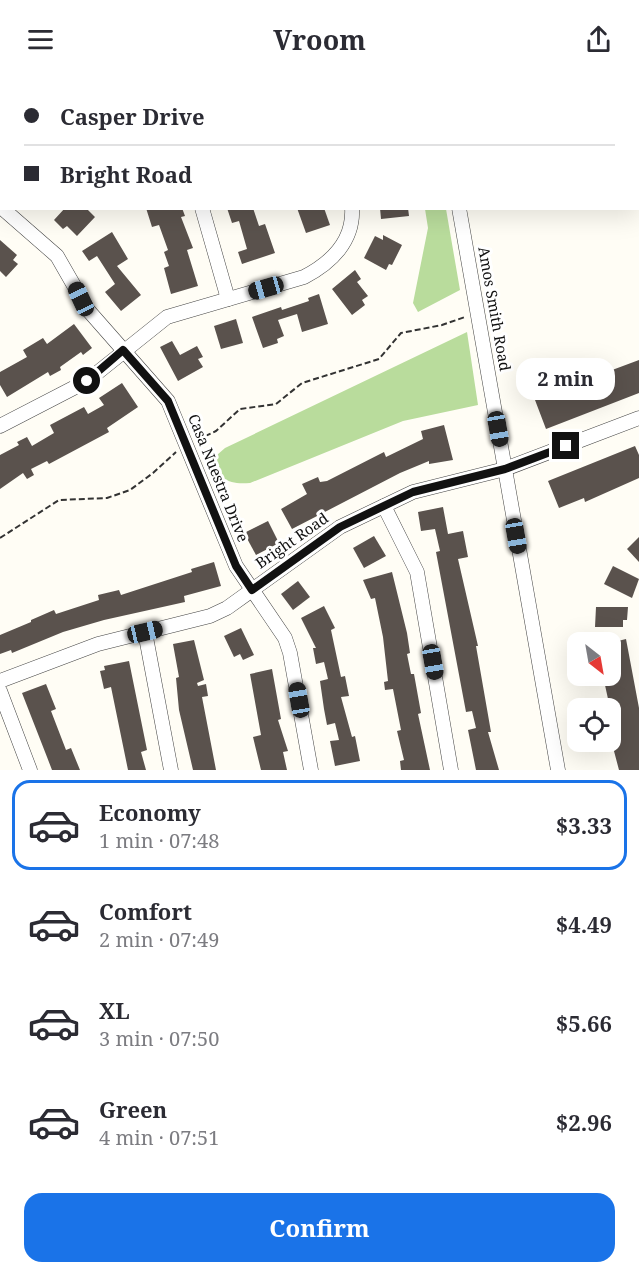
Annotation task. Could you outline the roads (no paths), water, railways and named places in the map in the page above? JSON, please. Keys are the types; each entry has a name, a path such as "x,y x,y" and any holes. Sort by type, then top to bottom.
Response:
{"street":[{"name":"Casa Nuestra Drive","path":"3,210 57,255 81,299 168,401 236,566 285,638 291,653 311,770"},
{"path":"203,210 228,299"},
{"path":"0,426 87,381 167,317 304,277 324,267 339,252 347,236 352,210"},
{"name":"Amos Smith Road","path":"459,210 558,770"},
{"name":"Bright Road","path":"0,681 98,644 210,616 227,609 340,527 413,492 505,469 639,418"},
{"path":"384,506 417,572 451,770"},
{"path":"145,632 171,770"},
{"path":"0,690 30,770"}]}
